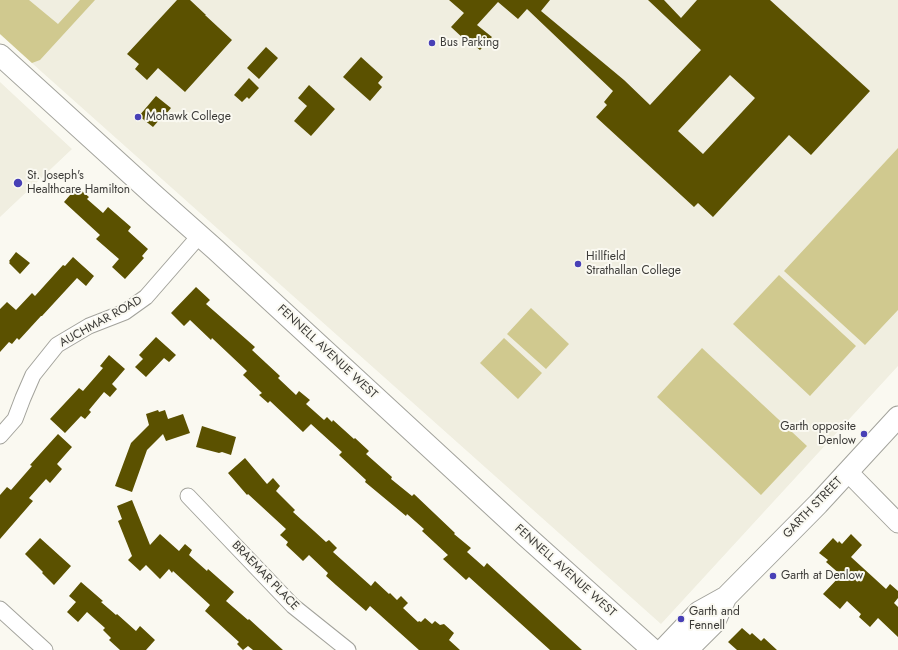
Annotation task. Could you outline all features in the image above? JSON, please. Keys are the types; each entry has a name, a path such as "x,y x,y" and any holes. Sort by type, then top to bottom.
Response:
{"main road":[{"name":"FENNELL AVENUE WEST","path":"0,55 200,235 520,531 653,650"},
{"name":"GARTH STREET","path":"663,650 699,612 726,597 818,504 898,417"},
{"name":"GARTH STREET","path":"687,650 714,623 726,597"}],"street":[{"name":"AUCHMAR ROAD","path":"0,436 15,419 22,398 33,375 57,345 89,326 125,312 146,297 200,235"},
{"path":"848,472 898,523"},
{"name":"BRAEMAR PLACE","path":"188,496 293,606 348,650"},
{"path":"0,608 45,650"}],"shaded area":[{"name":"Hillfield Strathallan College","path":"0,0 898,0 898,366 661,624 0,34"},
{"path":"0,0 29,0 58,24 80,0 95,0 40,60 32,63 0,34"},
{"name":"St. Joseph's Healthcare Hamilton","path":"0,82 72,149 0,217"},
{"path":"898,148 898,310 865,345 784,271"},
{"path":"779,275 856,346 810,396 733,324"},
{"path":"531,308 569,344 546,369 507,334"},
{"path":"504,338 542,373 518,399 480,363"},
{"path":"702,348 807,446 761,495 657,397"}],"building":[{"path":"177,0 190,0 232,40 185,92 158,68 147,80 135,69 139,64 127,54"},
{"path":"449,0 550,0 541,11 624,80 650,105 701,50 648,0 664,0 681,18 697,0 770,0 870,91 811,155 789,135 713,217 698,203 694,207 596,117 607,105 604,102 613,91 527,9 518,19 498,2 477,25 492,37 480,50 465,38 464,39 451,27 464,13","holes":["730,75 755,98 703,154 678,131"]},
{"path":"266,47 278,58 259,79 247,68"},
{"path":"361,57 383,77 378,83 382,87 370,101 343,77"},
{"path":"249,78 259,88 249,99 247,97 242,102 234,95"},
{"path":"309,85 335,109 311,136 294,121 307,106 298,98"},
{"path":"156,96 171,108 153,127 139,116"},
{"path":"77,187 89,197 87,199 103,213 108,207 131,227 128,231 148,249 142,256 144,258 125,279 112,267 119,259 96,239 100,235 64,202"},
{"path":"16,252 30,263 20,274 9,263"},
{"path":"73,257 94,276 86,286 77,278 19,340 17,338 12,344 9,342 0,352 0,309 7,302 16,310 32,293 35,296 63,265 65,266"},
{"path":"196,287 210,300 206,304 255,347 252,350 280,376 278,378 296,395 299,391 310,400 306,404 324,420 327,417 332,422 333,420 354,439 355,438 369,451 366,454 392,477 391,479 412,496 414,494 455,533 454,534 471,548 467,552 484,567 487,563 582,650 550,650 469,577 466,580 443,559 448,555 422,531 424,529 365,482 366,480 339,455 342,452 311,424 303,432 270,401 268,403 259,395 262,393 243,375 247,371 212,338 211,340 190,320 184,326 171,313"},
{"path":"156,337 176,355 169,362 164,358 146,377 135,367 143,359 139,355"},
{"path":"109,355 125,369 112,384 117,389 110,397 104,392 89,410 91,412 85,419 81,416 65,433 50,419 79,388 83,391 103,368 100,366"},
{"path":"158,410 159,412 165,410 168,419 183,414 190,433 166,441 163,434 147,450 132,492 115,486 131,443 149,425 146,414"},
{"path":"202,426 236,437 231,455 196,447"},
{"path":"58,434 72,447 57,464 62,469 50,483 46,479 29,498 33,501 0,539 0,495 7,487 11,490 32,466 30,465"},
{"path":"245,458 267,484 273,478 280,486 276,491 295,510 293,512 326,542 329,540 337,548 333,552 371,586 375,581 397,600 401,596 408,603 403,608 418,622 421,622 425,618 432,624 435,621 440,625 444,624 454,633 449,640 460,650 419,650 370,606 366,611 326,576 328,573 309,555 303,561 286,545 288,542 280,535 286,529 248,494 247,495 228,473"},
{"path":"132,500 150,545 160,534 179,551 185,544 192,550 189,555 207,571 208,569 234,592 226,601 248,620 249,619 283,650 253,650 248,646 243,650 237,644 239,642 205,611 210,605 173,571 172,573 169,569 160,579 146,565 140,571 128,560 132,556 118,521 122,519 117,506"},
{"path":"851,534 862,545 851,557 886,589 890,584 898,591 898,598 894,603 898,607 898,637 878,618 870,627 859,617 861,614 847,601 840,609 823,594 841,575 826,562 828,560 819,553 833,538 838,543 839,541 842,544"},
{"path":"40,538 71,566 54,585 25,554"},
{"path":"81,582 103,601 101,602 136,631 140,626 155,640 146,650 120,650 109,640 111,638 103,630 105,628 87,612 78,622 67,612 76,602 69,596"},
{"path":"742,628 750,635 752,633 761,641 764,638 777,650 737,650 728,642"}],"place":[{"name":"Bus Parking","path":"432,43"},
{"name":"Mohawk College","path":"138,117"},
{"name":"St. Joseph's Healthcare Hamilton","path":"18,183"},
{"name":"Hillfield Strathallan College","path":"578,264"},
{"name":"Garth opposite Denlow","path":"864,434"},
{"name":"Garth at Denlow","path":"773,576"},
{"name":"Garth and Fennell","path":"681,619"}]}
